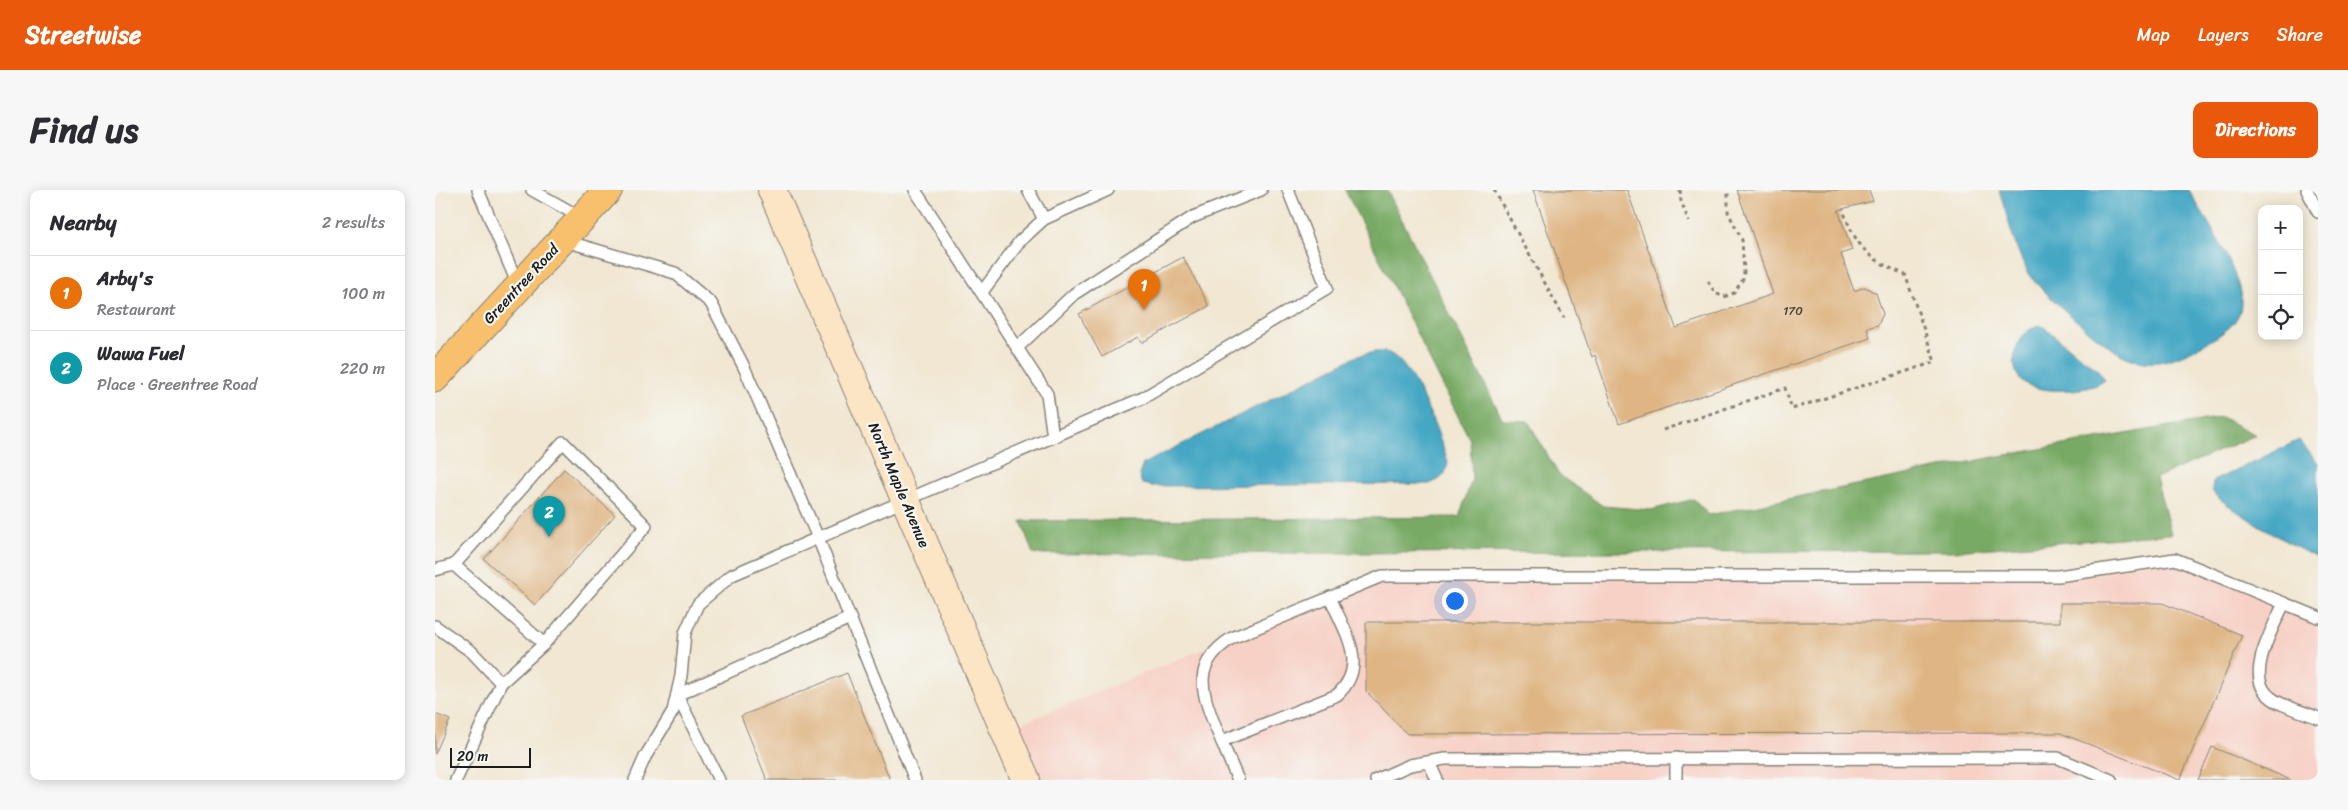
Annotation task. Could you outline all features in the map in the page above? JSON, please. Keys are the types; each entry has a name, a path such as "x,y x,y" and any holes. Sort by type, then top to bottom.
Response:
{"main road":[{"name":"Greentree Road","path":"435,378 608,190"},
{"name":"North Maple Avenue","path":"773,190 1026,780"}],"lane":[{"path":"478,190 519,286"},
{"path":"532,190 583,218"},
{"path":"915,190 1047,394 1053,437"},
{"path":"1028,190 1044,219"},
{"path":"982,292 1020,241 1044,219 1109,190"},
{"path":"1017,348 1082,289 1193,217 1261,190"},
{"path":"635,780 645,757 673,711 681,676 685,633 698,604 732,575 1143,398 1327,288 1288,190"},
{"path":"2312,193 2318,212"},
{"path":"562,240 675,273 711,303 744,367 818,538 915,780"},
{"path":"435,570 454,565 563,442 646,526 544,644 501,683 456,780"},
{"path":"1238,780 1205,700 1202,686 1203,671 1209,657 1219,646 1232,638 1383,576 2058,576 2175,559 2318,617"},
{"path":"454,565 544,644"},
{"path":"1222,741 1337,695 1345,687 1351,677 1354,666 1353,654 1330,597"},
{"path":"2284,603 2260,663 2259,680 2262,688 2274,700 2318,718"},
{"path":"677,695 850,618"},
{"path":"435,626 472,652 501,683"},
{"path":"677,695 719,780"},
{"path":"1676,758 1676,780"},
{"path":"1375,780 1410,765 1445,759 1676,758 2059,758 2111,780"},
{"path":"1429,762 1437,780"}],"path":[{"path":"1494,190 1564,318"},
{"path":"1679,190 1689,222"},
{"path":"1708,281 1715,293 1724,297 1734,293 1743,280 1742,240 1728,212 1728,190"},
{"path":"1663,430 1785,388 1792,409 1935,362 1905,274 1878,261 1861,247 1849,230 1843,209"}],"shaded area":[{"path":"2175,559 2318,617 2318,780 1026,780 1005,730 1382,576 2058,576"}],"green space":[{"path":"1345,190 1387,190 1503,420 1528,421 1559,475 1603,506 1651,510 1694,499 1709,515 1989,458 2221,417 2256,435 2156,478 2171,534 1954,551 1033,554 1021,521 1459,517 1472,479 1470,440"}],"water":[{"path":"1999,190 2189,190 2228,259 2239,288 2241,308 2239,314 2231,326 2220,334 2186,354 2169,360 2144,362 2122,355 2100,340 2072,316 2045,292 2028,272 2015,243"},
{"path":"2041,325 2098,370 2105,380 2088,388 2050,390 2028,385 2021,380 2016,373 2014,365 2017,347 2027,332 2033,327"},
{"path":"1374,352 1389,353 1408,371 1417,385 1448,462 1445,474 1437,480 1429,484 1152,486 1142,484 1139,475 1143,464 1357,356"},
{"path":"2299,440 2318,463 2318,558 2280,538 2229,506 2218,498 2212,489 2213,481"}],"building":[{"path":"1533,190 1627,190 1676,328 1773,294 1737,190 1869,190 1873,201 1838,210 1852,250 1841,254 1854,291 1865,287 1876,293 1883,314 1878,325 1867,328 1870,338 1619,424 1595,355 1592,357"},
{"path":"1183,257 1209,306 1141,343 1138,337 1102,357 1079,314"},
{"path":"564,469 615,515 535,605 484,559"},
{"path":"2060,603 2162,603 2242,635 2180,780 2060,733 1407,734 1366,691 1366,622 2060,622"},
{"path":"847,673 890,780 767,780 741,716"},
{"path":"435,714 450,720 435,754"},
{"path":"2212,747 2291,780 2198,780"}],"place":[{"name":"Arby's","path":"1144,310"},
{"name":"Wawa Fuel","path":"549,537"}]}
